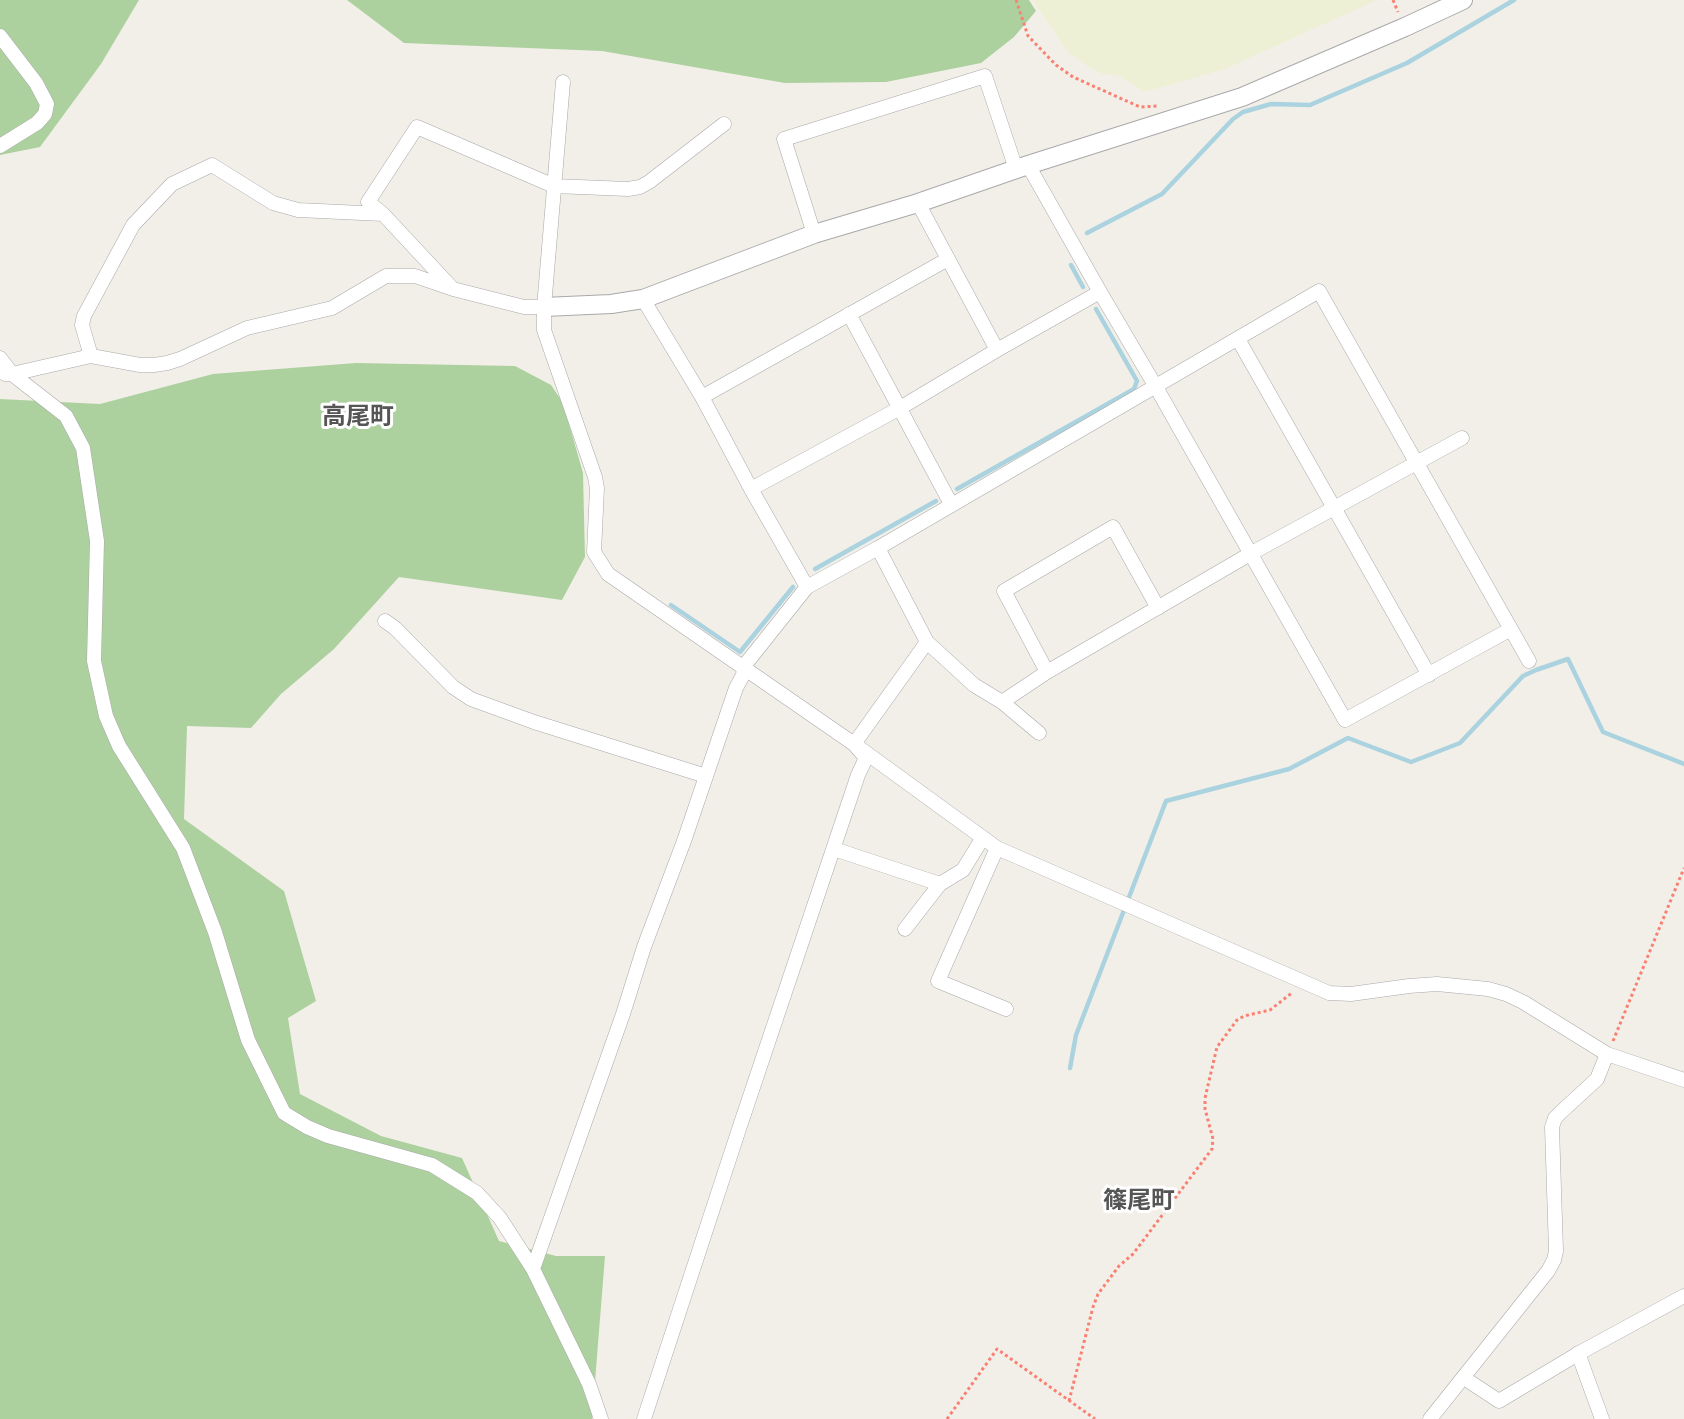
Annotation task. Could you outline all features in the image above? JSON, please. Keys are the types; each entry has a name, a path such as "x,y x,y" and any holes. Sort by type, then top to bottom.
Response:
{"street":[{"path":"6,374 91,356 140,365 167,363 247,328 332,308 386,276 415,276 453,289 524,306 544,308 611,304 643,299 814,234 918,203 1022,167 1242,97 1463,0"},
{"path":"0,36 36,83 47,104 45,114 37,123 0,146"},
{"path":"814,234 784,139 985,76 1022,167 1156,387 1345,720 1510,629"},
{"path":"563,82 544,330 595,477 597,488 594,552 608,574 744,666 997,849 1329,993 1351,994 1423,985 1488,989 1523,1002 1607,1054 1684,1080"},
{"path":"453,289 383,214 368,202 417,127 554,186 628,189 640,187 724,124"},
{"path":"91,356 82,325 84,316 133,225 172,184 212,165 273,202 298,210 383,214"},
{"path":"918,203 997,350"},
{"path":"702,397 948,259"},
{"path":"532,1269 736,688 743,675 744,666 807,587 1319,291 1529,661"},
{"path":"751,489 900,408 1100,292"},
{"path":"643,299 702,397 807,587"},
{"path":"849,314 951,504"},
{"path":"1238,339 1429,675"},
{"path":"0,358 6,374 66,416 83,448 97,541 94,661 106,716 119,746 183,848 215,932 248,1040 284,1113 328,1136 432,1165 477,1193 500,1218 532,1269 589,1384 601,1419"},
{"path":"1002,702 1047,672 1250,554 1462,438"},
{"path":"1047,672 1004,591 1113,527 1158,608"},
{"path":"878,548 927,642 974,685 1002,702 1039,733"},
{"path":"385,621 453,687 471,699 706,776"},
{"path":"854,744 927,642"},
{"path":"644,1419 866,758 854,744"},
{"path":"905,929 940,884 963,870 982,839"},
{"path":"834,849 940,884"},
{"path":"997,849 938,981 1006,1009"},
{"path":"1430,1419 1554,1260 1556,1251 1552,1127 1560,1112 1597,1079 1607,1054"},
{"path":"1464,1378 1499,1401 1578,1353 1684,1296"},
{"path":"1578,1353 1602,1419"}],"path":[{"path":"1016,0 1028,36 1064,71 1140,107 1163,105"},
{"path":"1607,1054 1684,868"},
{"path":"1069,1401 1098,1294 1119,1266 1133,1254 1212,1149 1213,1139 1205,1109 1205,1098 1216,1047 1237,1020 1270,1010 1303,983"},
{"path":"948,1419 997,1349 1095,1419"}],"green space":[{"path":"0,0 139,0 101,64 40,147 0,155"},
{"path":"347,0 1029,0 1036,11 1014,37 981,63 886,82 785,83 602,51 404,43"},
{"path":"1033,0 1377,0 1225,69 1145,92 1120,76 1103,74 1087,66 1067,51"},
{"path":"356,363 515,366 551,385 563,403 583,473 585,557 562,600 399,577 334,649 281,694 251,728 187,726 184,819 284,891 316,1001 288,1018 300,1094 381,1136 462,1158 499,1241 556,1256 605,1256 592,1419 0,1419 0,399 100,404 213,374"}],"waterway":[{"path":"1087,233 1162,194 1233,119 1243,112 1271,104 1310,105 1407,63 1514,0"},
{"path":"1071,265 1083,287"},
{"path":"957,489 1134,389 1137,381 1096,309"},
{"path":"815,569 936,501"},
{"path":"671,605 740,652 793,587"},
{"path":"1070,1068 1076,1035 1166,801 1289,769 1348,738 1411,762 1460,743 1523,676 1568,659 1603,732 1684,764"}],"district":[{"name":"高尾町","path":"358,417"},
{"name":"篠尾町","path":"1139,1201"}]}
